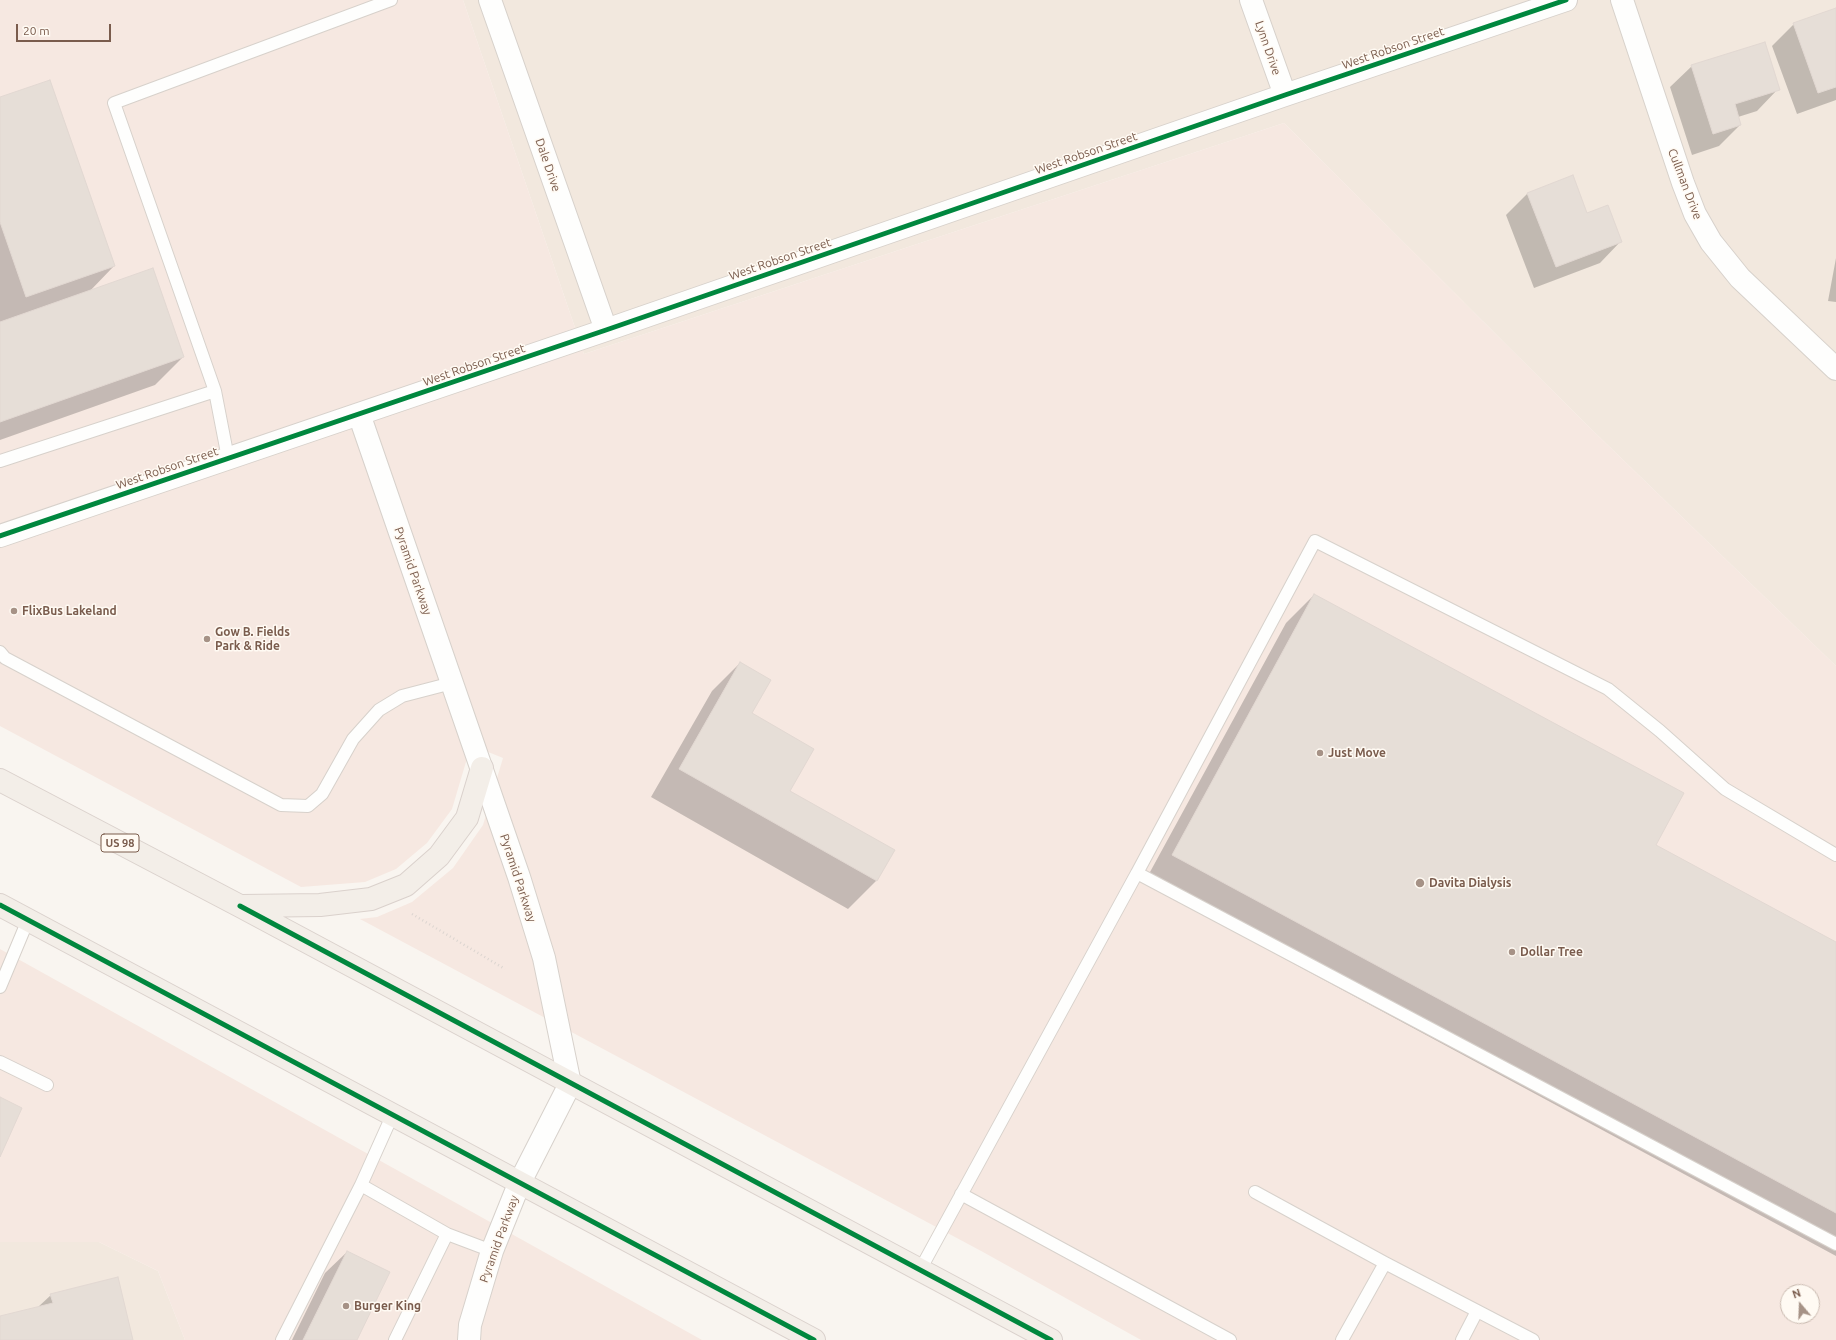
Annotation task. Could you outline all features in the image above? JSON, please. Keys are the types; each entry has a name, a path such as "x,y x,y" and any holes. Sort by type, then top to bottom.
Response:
{"main road":[{"path":"240,906 320,905 370,899 406,885 439,856 467,818 482,768"},
{"name":"US 98","path":"0,780 240,906 570,1084 1051,1340"},
{"path":"0,905 519,1184 814,1340"}],"street":[{"name":"Dale Drive","path":"490,0 606,330"},
{"name":"Lynn Drive","path":"1251,0 1284,95"},
{"name":"West Robson Street","path":"0,536 606,330 1284,95 1566,0"},
{"name":"Cullman Drive","path":"1622,0 1683,184 1695,214 1711,242 1740,278 1836,369"},
{"name":"Pyramid Parkway","path":"359,414 482,768 544,958 570,1084 519,1184 492,1251 470,1325 469,1340"}],"lane":[{"path":"228,458 215,391 114,103 391,0"},
{"path":"0,461 215,391"},
{"path":"920,1270 1137,873 1315,541 1608,689 1660,731 1725,789 1836,855"},
{"path":"0,652 5,658 281,805 308,806 322,794 353,739 379,710 402,696 452,683"},
{"path":"1137,873 1836,1244"},
{"path":"1,980 28,920"},
{"path":"0,1062 48,1085"},
{"path":"282,1340 361,1186 392,1116"},
{"path":"361,1186 447,1234 492,1251"},
{"path":"1255,1192 1385,1263 1533,1340"},
{"path":"961,1194 1230,1340"},
{"path":"395,1340 447,1234"},
{"path":"1342,1340 1385,1263"},
{"path":"1462,1340 1477,1311"}],"path":[{"path":"411,913 505,969"}],"shaded area":[{"path":"0,0 463,0 584,354 1284,123 1586,424 1836,666 1836,1340 1141,1340 983,1252 360,919 377,917 412,902 453,868 483,825 503,758 471,745 452,809 427,843 396,869 365,882 301,887 0,726"},
{"path":"463,0 1836,0 1836,666 1586,424 1284,123 584,354"},
{"path":"0,949 702,1340 185,1340 158,1271 99,1242 0,1242"},
{"path":"0,1242 99,1242 158,1271 185,1340 0,1340"}],"building":[{"path":"1836,8 1836,87 1818,93 1793,23"},
{"path":"1765,42 1780,90 1735,104 1741,125 1713,134 1691,65"},
{"path":"50,80 115,266 26,297 0,222 0,97"},
{"path":"1573,175 1587,213 1608,205 1622,242 1556,267 1527,193"},
{"path":"153,268 184,357 0,422 0,322"},
{"path":"1314,594 1684,793 1656,845 1836,942 1836,1213 1172,855"},
{"path":"740,662 771,680 752,713 814,749 790,791 895,850 877,881 679,769"},
{"path":"0,1097 22,1108 0,1157"},
{"name":"Burger King","path":"347,1251 390,1272 357,1340 303,1340"},
{"path":"118,1277 133,1340 0,1340 0,1316 53,1303 50,1294"}],"cycle path":[{"path":"0,536 606,330 1285,95 1566,0"},
{"path":"0,905 814,1340"},
{"path":"240,906 1051,1340"}],"place":[{"name":"FlixBus Lakeland","path":"14,611"},
{"name":"Gow B. Fields Park & Ride","path":"207,639"},
{"name":"Just Move","path":"1320,753"},
{"name":"Davita Dialysis","path":"1420,883"},
{"name":"Dollar Tree","path":"1512,952"},
{"name":"Burger King","path":"346,1306"}]}
